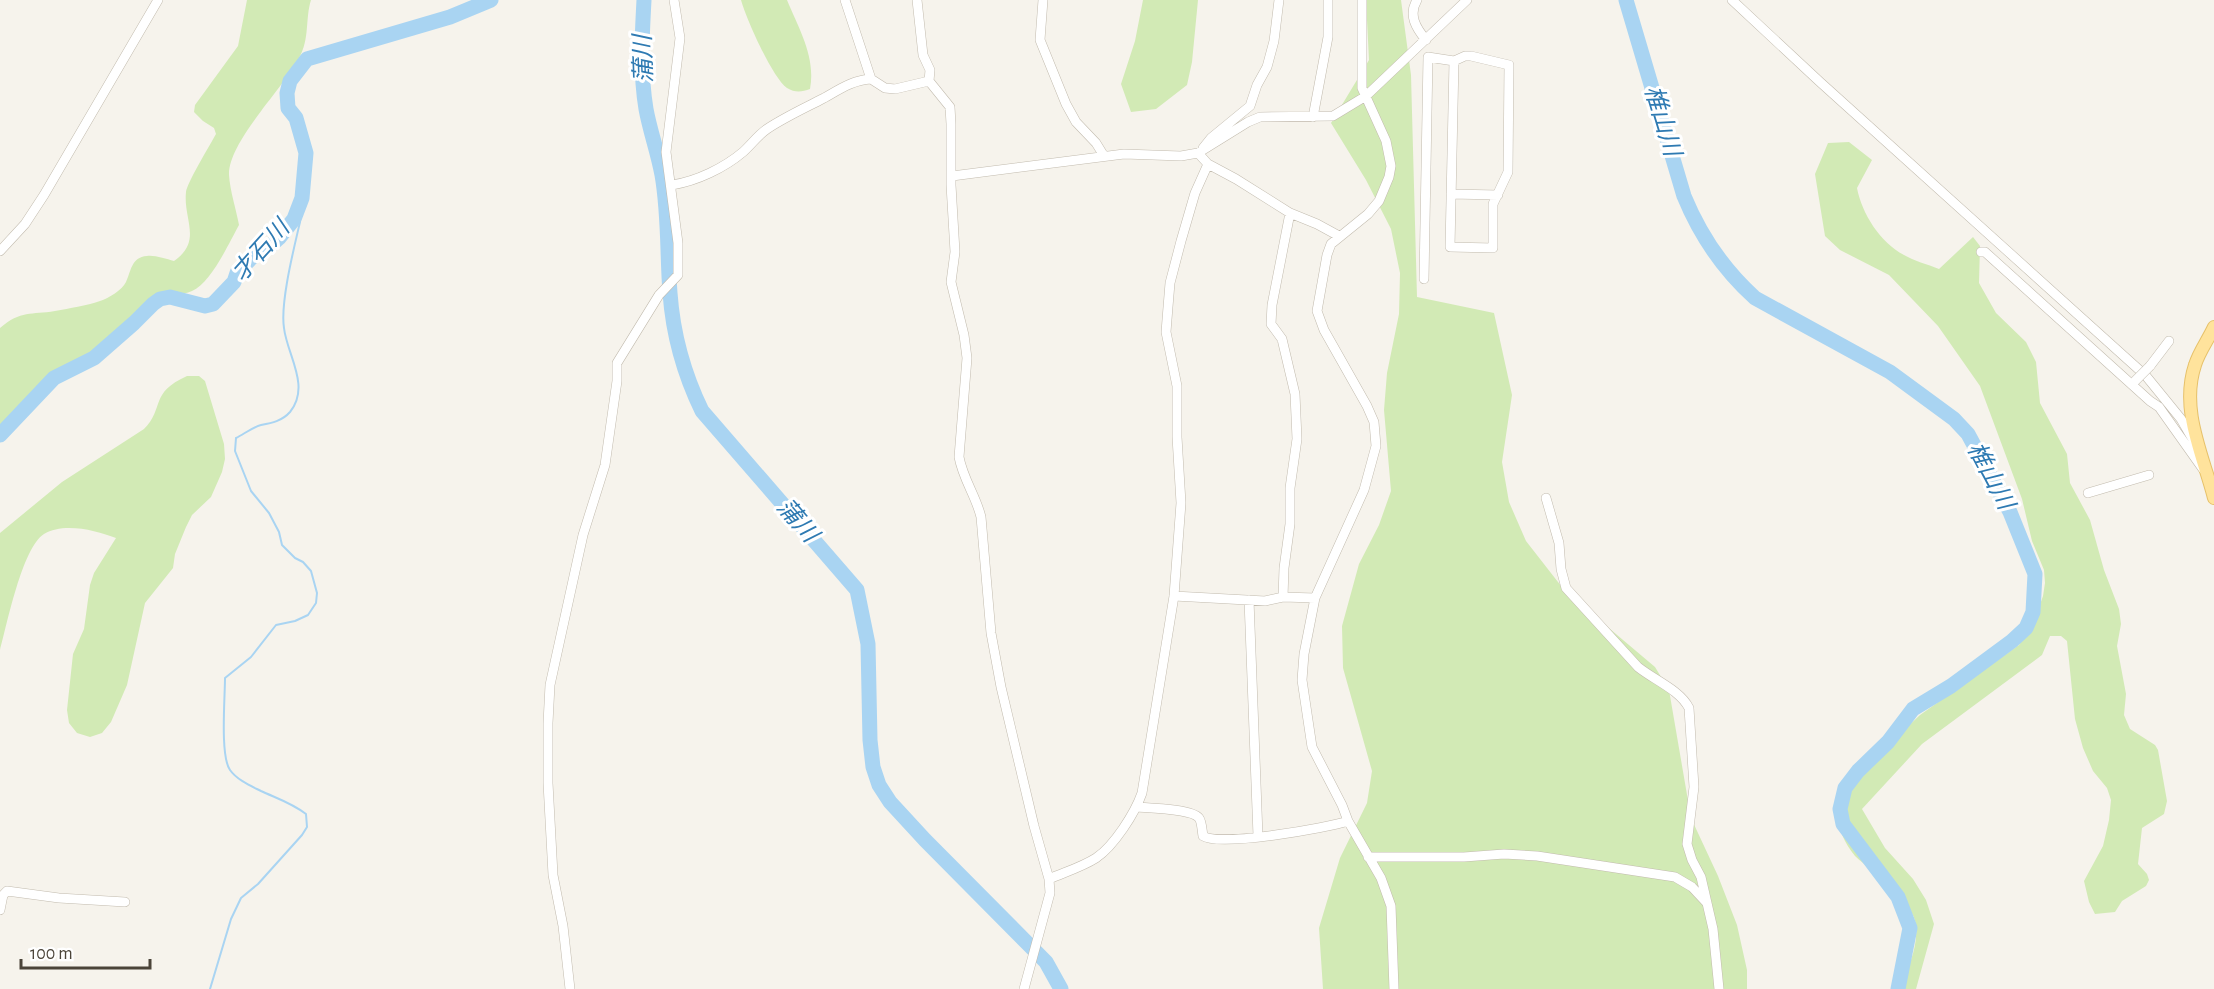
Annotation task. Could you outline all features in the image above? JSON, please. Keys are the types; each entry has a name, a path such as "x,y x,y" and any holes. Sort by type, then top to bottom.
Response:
{"main road":[{"path":"2214,327 2192,374 2191,412 2198,448 2214,498"}],"street":[{"path":"0,251 25,224 44,195 158,0"},
{"path":"570,989 563,926 553,875 548,783 550,685 583,535 605,465 617,381 617,363 659,295 678,275 678,243 666,152 680,38 674,0"},
{"path":"845,0 872,79 885,88 929,81"},
{"path":"916,0 924,54 930,70 929,81 950,107 955,252 951,282 964,335 967,358 959,457 962,471 981,517 991,633 1001,687 1049,879 1049,902 1024,989"},
{"path":"1043,0 1040,40 1066,104 1076,122 1096,143 1104,156"},
{"path":"1198,153 1211,138 1250,106 1257,85 1267,67 1272,49 1277,27 1279,0"},
{"path":"1313,117 1328,37 1328,0"},
{"path":"1362,0 1362,88 1386,141 1391,166 1385,190 1373,208 1331,244 1317,303 1318,318 1374,422 1376,446 1364,490 1315,598 1304,654 1302,680 1312,747 1348,821 1381,878 1391,906 1394,989"},
{"path":"1417,0 1413,9 1414,26 1428,57 1424,279"},
{"path":"952,176 1124,154 1181,156 1198,153 1240,126 1260,117 1333,116 1366,96 1467,0"},
{"path":"1732,0 2146,376 2181,419 2198,448"},
{"path":"1428,57 1454,62 1465,56 1472,56 1509,65 1508,172 1493,204 1493,248 1450,247 1454,62"},
{"path":"672,185 688,183 732,160 765,130 780,121 848,85 860,80 872,79"},
{"path":"1198,153 1208,164 1290,213 1339,236"},
{"path":"1049,879 1084,865 1104,852 1137,807 1142,793 1174,596 1181,503 1177,437 1178,386 1166,332 1170,283 1195,193 1208,164"},
{"path":"1451,194 1498,195"},
{"path":"1283,597 1290,524 1290,488 1297,439 1295,394 1282,339 1271,320 1283,254 1284,232 1290,213"},
{"path":"1981,252 1985,252 2163,411 2205,470"},
{"path":"2134,383 2169,340"},
{"path":"2088,493 2149,475"},
{"path":"1546,498 1559,543 1563,578 1570,593 1638,666 1649,676 1678,694 1689,708 1694,786 1688,844 1692,860 1701,877 1713,929 1719,989"},
{"path":"1174,596 1265,601 1283,597 1315,598"},
{"path":"1249,600 1258,836"},
{"path":"1137,807 1185,812 1197,816 1206,839 1226,840 1258,836 1325,827 1348,821"},
{"path":"1368,857 1464,857 1504,854 1537,856 1675,877 1692,887 1707,903"},
{"path":"0,910 3,895 7,891 86,901 125,902"}],"green space":[{"path":"247,0 311,0 305,44 299,58 246,132 231,162 229,175 239,225 225,252 199,287 188,293 159,298 109,342 81,359 71,369 42,384 0,435 0,328 20,316 78,307 104,300 124,285 132,266 138,259 150,256 174,261 188,246 190,229 186,202 187,187 216,134 214,128 194,112 195,105 238,46"},
{"path":"741,0 787,0 809,54 810,89 793,91 781,82 760,47"},
{"path":"1143,0 1198,0 1192,62 1187,85 1156,109 1131,112 1121,84 1135,41"},
{"path":"1366,0 1401,0 1411,75 1417,297 1494,313 1512,395 1502,462 1509,502 1526,541 1565,591 1655,667 1669,690 1691,818 1718,876 1737,925 1747,970 1747,989 1323,989 1319,928 1340,858 1367,803 1372,771 1343,668 1342,626 1359,564 1379,525 1391,491 1384,410 1387,373 1399,314 1400,273 1391,229 1366,180 1331,123 1369,60"},
{"path":"1849,142 1872,160 1857,188 1863,208 1880,235 1904,255 1939,269 1973,237 1980,246 1979,283 1996,313 2026,342 2036,362 2040,403 2067,454 2070,483 2090,520 2104,570 2119,609 2121,624 2117,646 2126,694 2124,715 2130,729 2155,745 2158,750 2167,801 2164,814 2142,828 2138,864 2147,874 2149,880 2146,886 2122,901 2115,912 2095,914 2089,902 2084,881 2103,846 2111,800 2107,788 2093,771 2083,748 2075,719 2067,641 2061,636 2050,636 2042,655 1922,744 1862,809 1885,848 1913,879 1926,900 1934,924 1916,989 1899,989 1914,950 1916,926 1914,917 1901,898 1855,856 1848,846 1840,829 1841,802 1849,782 1920,715 2019,645 2034,622 2043,596 2044,570 2032,541 2022,499 1980,386 1938,326 1889,275 1840,250 1825,236 1815,174 1828,143"},
{"path":"187,376 199,376 205,381 224,444 225,459 222,472 211,497 192,515 175,554 173,568 145,603 127,685 111,722 102,733 90,737 77,733 69,723 67,710 73,654 84,629 90,585 94,573 116,538 80,528 60,528 44,534 36,542 22,570 0,650 0,533 62,482 144,429 167,388"}],"waterway":[{"name":"才石川","path":"0,435 54,378 94,358 160,299 170,297 205,306 213,304 234,282 237,273 259,250 269,247 279,238 294,219 302,198 306,153 296,118 288,108 287,93 290,81 307,59 450,17 491,0"},
{"name":"蒲川","path":"644,0 643,82 646,109 664,190 671,309 680,354 696,397 702,411 857,590 868,644 870,740 873,767 879,785 890,802 925,840 1046,962 1061,989"},
{"name":"椎山川","path":"1626,0 1684,196 1697,224 1714,251 1733,276 1755,298 1890,372 1954,419 1968,434 2010,512 2035,574 2033,612 2026,628 1951,686 1913,709 1888,742 1858,771 1845,788 1840,809 1843,824 1898,897 1910,928 1898,989"},
{"path":"210,989 231,919 241,898 258,884 307,827 306,814 301,810 249,785 233,774 225,753 224,726 225,678 251,657 276,625 295,621 308,615 316,603 317,593 311,571 282,545 279,532 269,513 251,491 235,451 236,438 258,426 284,418 296,402 298,381 286,338 283,317 288,275 300,222 298,210"}]}
